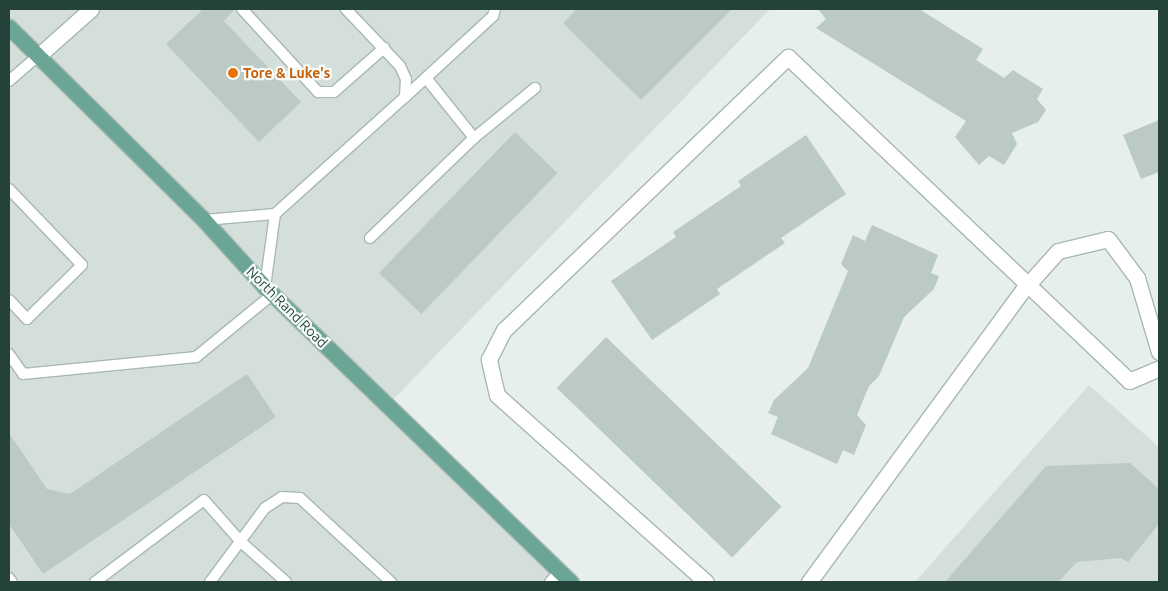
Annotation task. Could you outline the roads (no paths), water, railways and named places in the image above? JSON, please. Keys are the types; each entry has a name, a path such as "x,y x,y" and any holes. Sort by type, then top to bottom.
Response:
{"main road":[{"name":"North Rand Road","path":"9,27 37,57 204,220 269,291 560,579"}],"street":[{"path":"37,57 91,9"},
{"path":"706,582 497,394 489,359 504,330 788,58 1129,381 1159,368"},
{"path":"809,582 1028,285 1058,251 1108,239 1137,278 1159,352"}],"lane":[{"path":"242,9 318,92 334,92 384,48"},
{"path":"346,9 400,66 406,79 405,96"},
{"path":"204,220 275,214 493,16 495,9"},
{"path":"9,81 37,57"},
{"path":"426,78 474,138"},
{"path":"370,238 474,138 535,88"},
{"path":"9,189 82,266 27,319 9,300"},
{"path":"9,354 23,374 196,357 269,291 275,214"},
{"path":"210,582 265,508 282,497 300,498 391,582"},
{"path":"95,582 204,500 241,542 286,582"},
{"path":"9,578 12,582"}],"place":[{"name":"Tore & Luke's","path":"233,73"}]}
